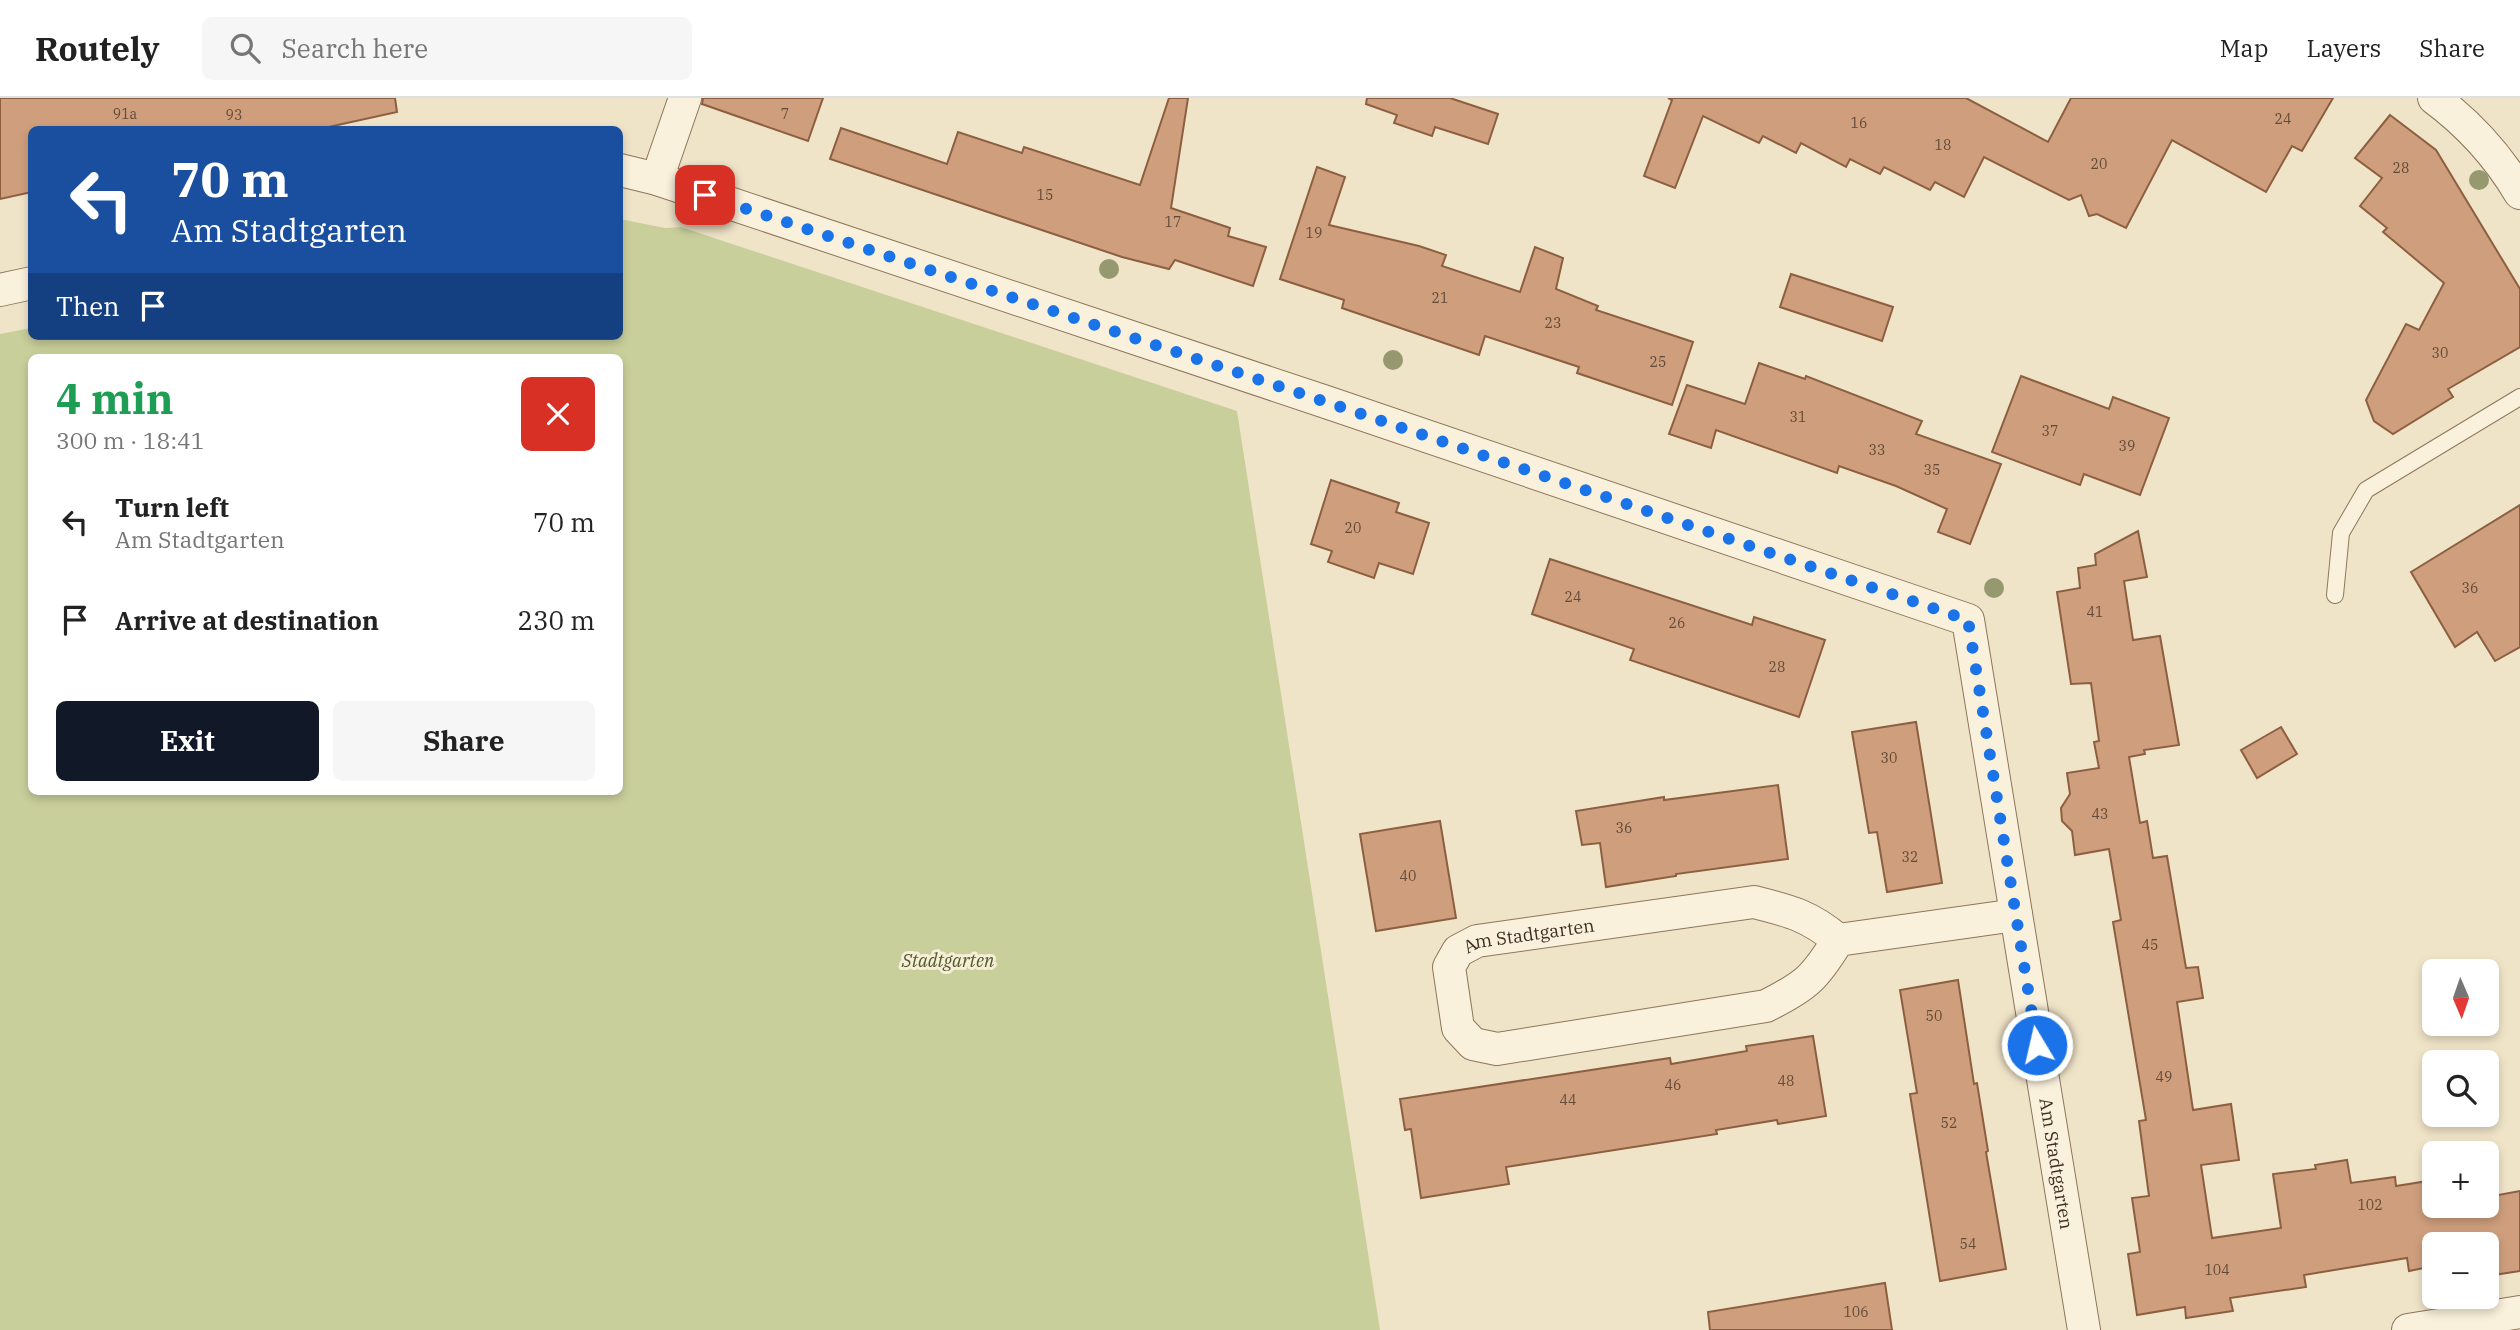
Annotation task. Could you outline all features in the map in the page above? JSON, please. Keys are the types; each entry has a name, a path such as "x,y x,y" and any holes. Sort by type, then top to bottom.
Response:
{"street":[{"path":"623,171 657,179 685,98"},
{"path":"2434,98 2462,119 2507,171 2520,193"},
{"name":"Am Stadtgarten","path":"657,179 1339,406 1968,620 2084,1330"},
{"path":"0,290 28,284"},
{"name":"Am Stadtgarten","path":"1754,902 1788,910 1817,923 1838,940 1821,969 1800,989 1766,1006 1497,1049 1473,1044 1458,1028 1449,967 1458,951 1476,941 1754,902"},
{"path":"1838,940 2016,915"},
{"path":"2408,1330 2520,1312"}],"lane":[{"path":"2335,595 2341,533 2366,491 2520,397"}],"green space":[{"name":"Stadtgarten","path":"623,220 665,228 681,227 1237,411 1380,1330 0,1330 0,334 28,329 28,340 623,340"}],"building":[{"path":"0,98 395,98 397,112 333,126 28,126 28,193 0,199"},
{"path":"703,98 823,98 808,141 702,104"},
{"path":"1169,98 1188,98 1171,208 1230,228 1228,236 1266,247 1253,286 1175,260 1169,269 1122,257 830,159 841,128 947,164 958,132 1022,153 1024,147 1140,185"},
{"path":"1367,98 1450,98 1498,114 1488,144 1435,127 1432,136 1394,123 1397,115 1366,104"},
{"path":"1668,98 1966,98 2048,142 2071,98 2333,98 2302,151 2292,146 2266,192 2172,140 2126,228 2097,214 2089,216 2081,195 2069,200 1984,157 1964,197 1935,182 1930,190 1884,167 1880,174 1850,159 1846,167 1801,143 1796,153 1763,136 1759,143 1703,116 1675,188 1644,176 1672,100"},
{"path":"2390,115 2436,150 2520,289 2520,347 2448,389 2453,397 2393,434 2374,421 2366,400 2406,324 2419,330 2444,283 2383,232 2387,228 2360,206 2382,178 2355,158"},
{"path":"1317,167 1345,177 1329,225 1446,255 1442,266 1520,292 1535,247 1563,258 1556,289 1598,306 1596,310 1693,342 1672,405 1577,373 1579,367 1485,336 1479,355 1342,308 1344,300 1280,279"},
{"path":"1791,274 1893,307 1882,341 1780,307"},
{"path":"1759,363 1805,379 1806,376 1922,421 1916,434 2001,464 1970,544 1938,532 1947,509 1896,486 1839,466 1837,473 1716,430 1711,448 1669,434 1687,385 1745,404"},
{"path":"2021,376 2109,409 2113,397 2169,418 2140,495 2084,474 2080,485 1992,452"},
{"path":"1331,480 1399,503 1396,512 1429,523 1413,574 1379,563 1374,578 1328,562 1332,551 1311,544"},
{"path":"2520,505 2520,647 2495,661 2477,632 2455,647 2411,572"},
{"path":"2138,531 2147,577 2124,581 2133,640 2160,636 2179,745 2144,750 2145,754 2129,757 2140,823 2147,821 2153,858 2167,856 2186,968 2198,967 2203,998 2177,1002 2193,1110 2231,1104 2239,1160 2201,1165 2212,1238 2281,1228 2273,1174 2316,1169 2315,1165 2347,1160 2351,1183 2395,1177 2396,1186 2422,1182 2422,1218 2499,1218 2499,1195 2520,1191 2520,1271 2499,1274 2499,1232 2422,1232 2422,1268 2409,1271 2407,1258 2304,1275 2306,1287 2230,1298 2233,1311 2186,1318 2185,1307 2137,1315 2128,1254 2140,1252 2132,1198 2149,1196 2139,1121 2146,1120 2113,922 2121,920 2109,849 2075,855 2072,831 2062,821 2061,808 2070,794 2067,773 2099,768 2094,742 2099,741 2091,683 2071,684 2057,592 2080,588 2078,568 2096,565 2095,554"},
{"path":"1550,559 1752,625 1754,617 1825,640 1799,717 1630,660 1634,649 1532,614"},
{"path":"1916,722 1942,883 1887,892 1877,832 1869,833 1852,732"},
{"path":"2281,727 2297,754 2257,778 2241,750"},
{"path":"1778,785 1788,859 1676,874 1606,887 1600,843 1582,845 1576,811 1664,797 1664,800"},
{"path":"1440,821 1456,918 1376,931 1360,834"},
{"path":"1958,980 2006,1269 1940,1281 1910,1094 1917,1093 1900,990"},
{"path":"1813,1036 1826,1116 1778,1124 1777,1120 1716,1130 1717,1134 1506,1167 1509,1184 1421,1198 1411,1129 1405,1130 1400,1099 1670,1058 1671,1064 1747,1051 1746,1046"},
{"path":"1885,1283 1892,1330 1710,1330 1708,1312"}],"route":[{"path":"705,195 1968,620 2037,1045"}]}
